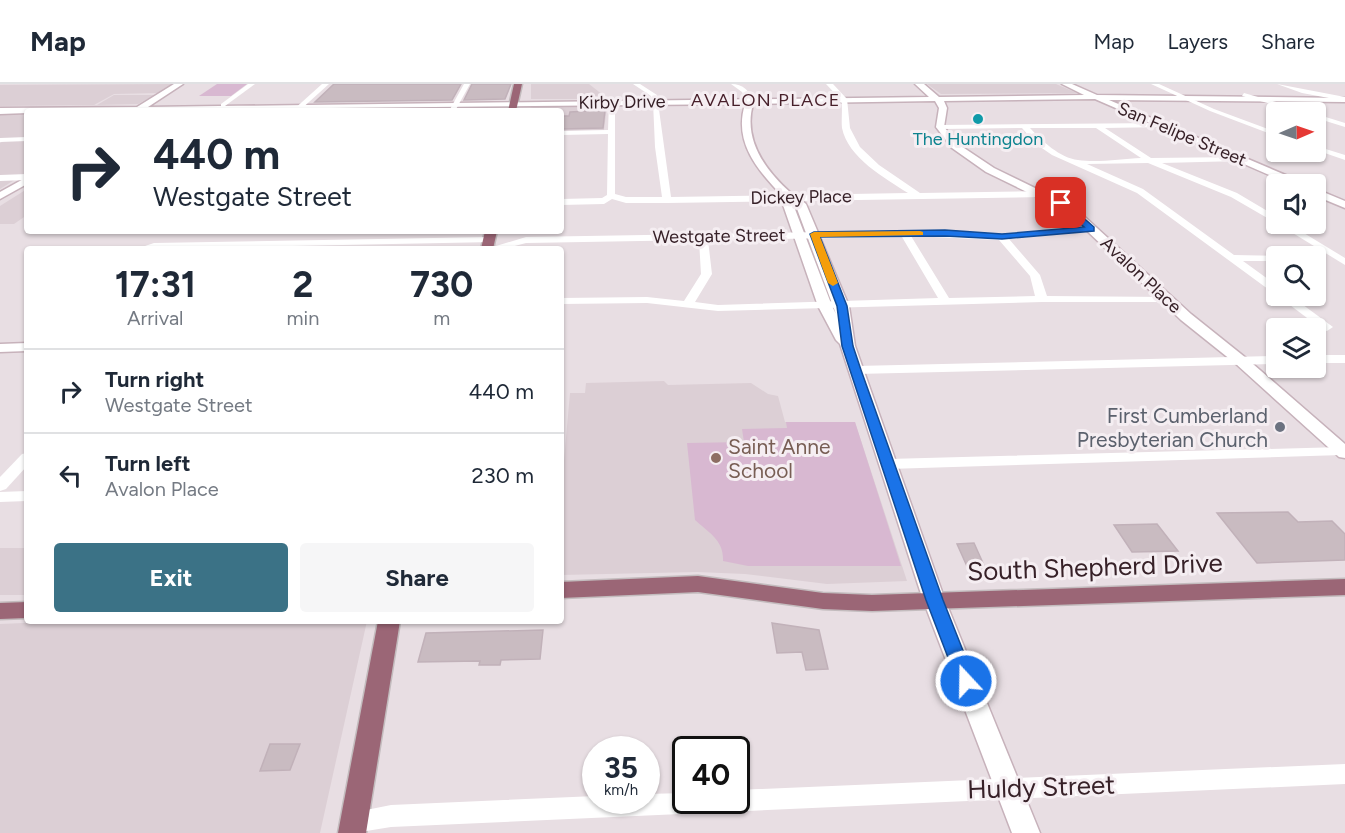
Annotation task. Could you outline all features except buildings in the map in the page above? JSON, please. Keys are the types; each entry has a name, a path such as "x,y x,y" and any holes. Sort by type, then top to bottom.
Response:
{"main road":[{"path":"518,84 518,106"},
{"path":"518,106 526,84"},
{"name":"South Shepherd Drive","path":"564,590 698,584 823,601 872,603 1345,587"},
{"path":"0,611 24,610"},
{"path":"353,827 388,624"}],"street":[{"path":"141,108 179,84"},
{"path":"204,108 223,105 252,84"},
{"path":"299,108 326,84"},
{"path":"455,106 467,84"},
{"path":"636,84 654,95 656,102 659,147 667,200"},
{"path":"734,84 744,90 750,101 745,129 753,154 768,175 789,197 801,204 814,234 842,306 848,346 934,600 1026,833"},
{"path":"828,84 844,99 846,129 856,147 884,173 918,196"},
{"path":"920,84 937,98 943,108 940,127 1161,125"},
{"name":"San Felipe Street","path":"1066,84 1275,174"},
{"path":"1154,84 1178,96 1266,130"},
{"path":"1280,84 1304,92 1343,99"},
{"path":"1287,100 1304,92"},
{"path":"1244,95 1257,98"},
{"name":"Kirby Drive","path":"204,108 518,106 544,103 1244,95 1287,100"},
{"name":"Kirby Drive","path":"1178,96 1287,100 1343,99"},
{"path":"611,196 612,102"},
{"name":"Kirby Drive","path":"160,108 223,105 299,108"},
{"name":"Kirby Drive","path":"0,110 24,110"},
{"path":"1326,119 1345,125"},
{"path":"1024,126 1045,146 1074,162 1140,191 1266,282"},
{"path":"1098,126 1150,161 1219,188 1266,214"},
{"name":"Avalon Place","path":"940,127 955,146 990,170 1070,209 1168,300 1344,452"},
{"path":"564,133 610,132"},
{"path":"0,140 24,139"},
{"path":"1326,151 1345,158"},
{"path":"1074,162 1240,159"},
{"path":"0,178 24,178"},
{"path":"0,196 24,180"},
{"name":"Dickey Place","path":"564,201 604,201 611,196 626,200 667,200 1043,194"},
{"path":"1326,196 1345,205"},
{"path":"789,197 787,202 825,306 848,346"},
{"name":"Westgate Street","path":"154,246 800,234 957,233 1002,237 1091,229"},
{"path":"905,234 946,302"},
{"path":"1300,234 1342,258"},
{"path":"686,305 704,285 707,278 708,267 703,237"},
{"path":"1002,237 1035,275 1042,299"},
{"path":"1326,257 1342,258"},
{"path":"1234,258 1266,258"},
{"path":"564,301 647,300 718,308 1042,299 1168,300"},
{"path":"1298,306 1327,327"},
{"path":"0,348 24,347"},
{"path":"1326,359 1345,359"},
{"path":"856,370 1266,360"},
{"path":"888,464 1344,452"},
{"path":"0,486 24,460"},
{"path":"0,496 24,496"},
{"name":"Huldy Street","path":"750,800 1345,774"},
{"name":"Huldy Street","path":"353,827 391,816 672,804"}],"shaded area":[{"path":"173,84 158,93 114,94 94,105 0,106 0,85"},
{"path":"217,84 247,84 231,96 199,96"},
{"path":"531,84 589,84 608,99 531,99"},
{"path":"927,84 1056,84 1077,93 941,94"},
{"path":"114,95 155,95 138,104 97,105"},
{"path":"607,106 604,130 564,131 564,108 529,108"},
{"path":"409,107 408,108 358,108"},
{"path":"0,113 24,113 24,174 0,189 0,143 7,139 0,138"},
{"path":"24,191 24,217 14,224 0,224 0,206"},
{"name":"Saint Anne School","path":"664,381 668,385 751,383 768,394 778,396 785,422 855,422 907,581 827,584 745,574 697,572 564,575 564,460 570,393 585,393 586,383"},
{"path":"786,422 855,422 901,566 748,566 723,561 718,542 695,520 687,443 744,442 742,429 787,428"},
{"path":"0,548 24,548 24,595 0,595"},
{"path":"0,624 366,624 320,833 0,833"}],"slow traffic":[{"path":"833,283 814,234 920,233"}],"place":[{"name":"The Huntingdon","path":"978,119"},
{"name":"First Cumberland Presbyterian Church","path":"1280,427"},
{"name":"Saint Anne School","path":"716,458"}],"district":[{"name":"AVALON PLACE","path":"766,100"}],"route":[{"path":"966,681 934,600 848,346 842,306 814,234 945,233 1002,237 1091,229 1061,203"}]}
